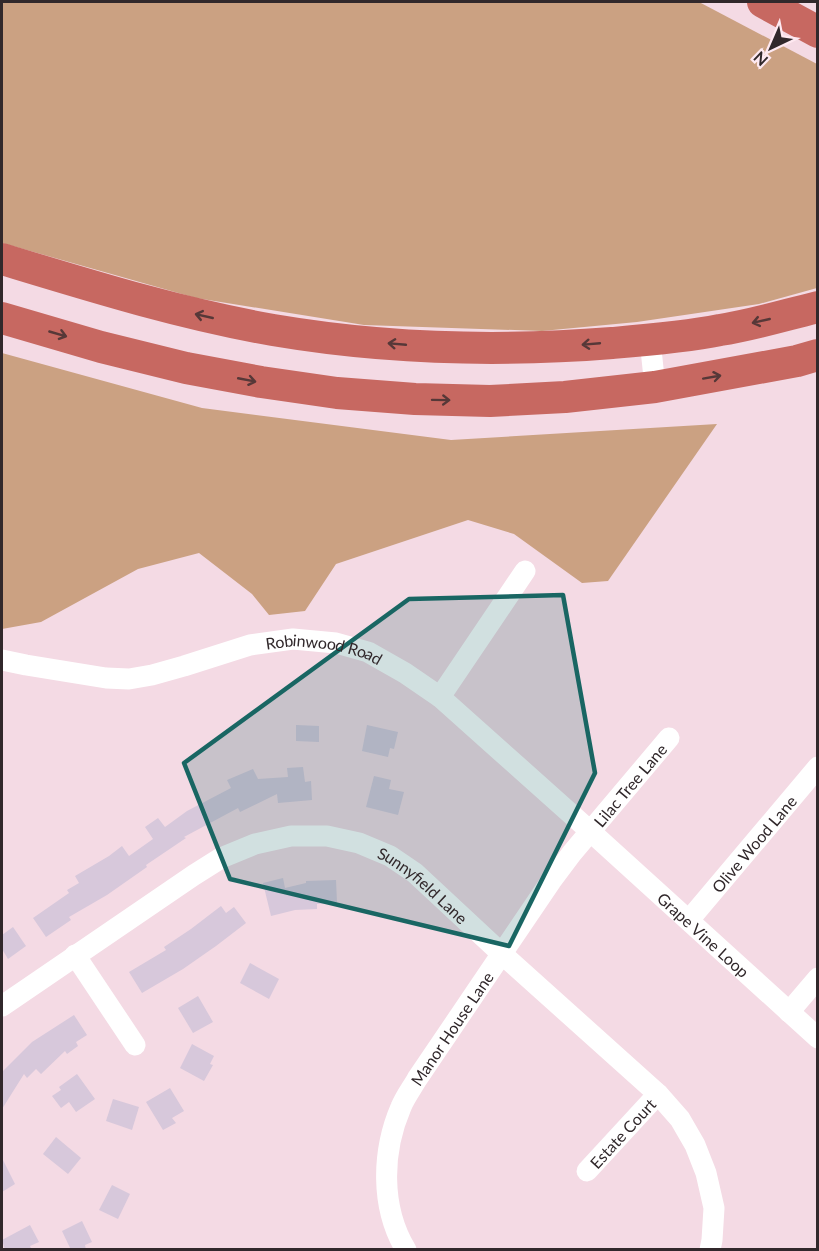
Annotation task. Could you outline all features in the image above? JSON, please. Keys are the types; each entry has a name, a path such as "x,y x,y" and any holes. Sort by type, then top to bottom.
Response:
{"highway":[{"path":"763,2 818,32"},
{"path":"802,2 818,8"},
{"path":"2,258 121,295 202,316 274,330 345,340 416,346 494,349 560,347 650,340 721,330 818,307"},
{"path":"2,318 100,347 186,368 337,393 415,399 490,401 565,397 655,387 787,363 818,355"}],"street":[{"path":"650,340 655,387"},
{"path":"440,697 525,571"},
{"name":"Robinwood Road","path":"2,660 106,678 129,679 162,672 250,645 293,639 336,643 368,652 405,673 440,697 590,831"},
{"name":"Lilac Tree Lane","path":"590,831 669,738"},
{"name":"Olive Wood Lane","path":"689,920 818,767"},
{"name":"Grape Vine Loop","path":"590,831 818,1038"},
{"name":"Manor House Lane","path":"406,1250 394,1223 387,1193 387,1162 392,1131 402,1105 417,1079 551,881 590,831"},
{"name":"Sunnyfield Lane","path":"2,1006 221,858 255,844 291,836 327,836 359,843 390,856 416,873 502,954 658,1094 680,1119 695,1145 706,1173 714,1208 710,1250"},
{"path":"75,955 135,1045"},
{"path":"789,1012 818,978"},
{"name":"Estate Court","path":"587,1172 658,1094"}],"highlighted area":[{"path":"563,595 595,773 509,946 230,879 184,763 409,599"}],"shaded area":[{"path":"2,2 699,2 817,64 817,288 759,304 637,322 542,331 364,325 196,298 2,243"},
{"path":"2,353 202,408 451,440 717,424 608,581 582,583 514,534 468,520 336,564 305,611 269,615 252,594 199,553 138,569 41,622 2,629"}],"building":[{"path":"296,725 319,726 319,742 296,741"},
{"path":"367,725 398,732 394,749 390,748 388,757 362,751"},
{"path":"303,767 305,782 311,781 312,800 278,803 277,794 240,812 238,808 184,837 186,838 107,895 69,917 71,920 46,937 33,918 69,893 67,890 79,883 75,876 122,846 129,856 153,839 145,827 158,818 165,827 187,811 231,788 227,780 253,769 258,779 288,777 287,768"},
{"path":"374,776 391,780 389,789 404,792 398,815 366,807"},
{"path":"283,878 285,888 306,883 306,881 336,880 337,903 317,904 317,909 295,910 271,916 263,883"},
{"path":"221,906 226,913 234,907 246,923 183,969 142,993 129,972 166,950 164,947"},
{"path":"13,927 26,946 8,959 2,949 2,935"},
{"path":"250,963 279,979 269,999 240,983"},
{"path":"198,996 213,1022 193,1033 178,1008"},
{"path":"74,1015 87,1035 76,1042 78,1046 67,1054 65,1051 41,1074 36,1069 27,1078 24,1074 2,1109 2,1072 32,1042"},
{"path":"192,1044 214,1056 210,1064 213,1065 204,1081 180,1068"},
{"path":"77,1074 95,1099 76,1112 69,1102 61,1108 52,1096 61,1090 59,1087"},
{"path":"170,1088 184,1111 172,1118 176,1123 163,1130 146,1102"},
{"path":"113,1099 139,1107 132,1130 106,1121"},
{"path":"56,1137 81,1158 68,1174 43,1154"},
{"path":"2,1158 15,1184 2,1192"},
{"path":"112,1185 130,1194 118,1219 99,1210"},
{"path":"82,1221 92,1242 85,1245 86,1250 71,1250 62,1231"},
{"path":"30,1225 39,1242 30,1246 32,1250 5,1250 2,1240"}]}
